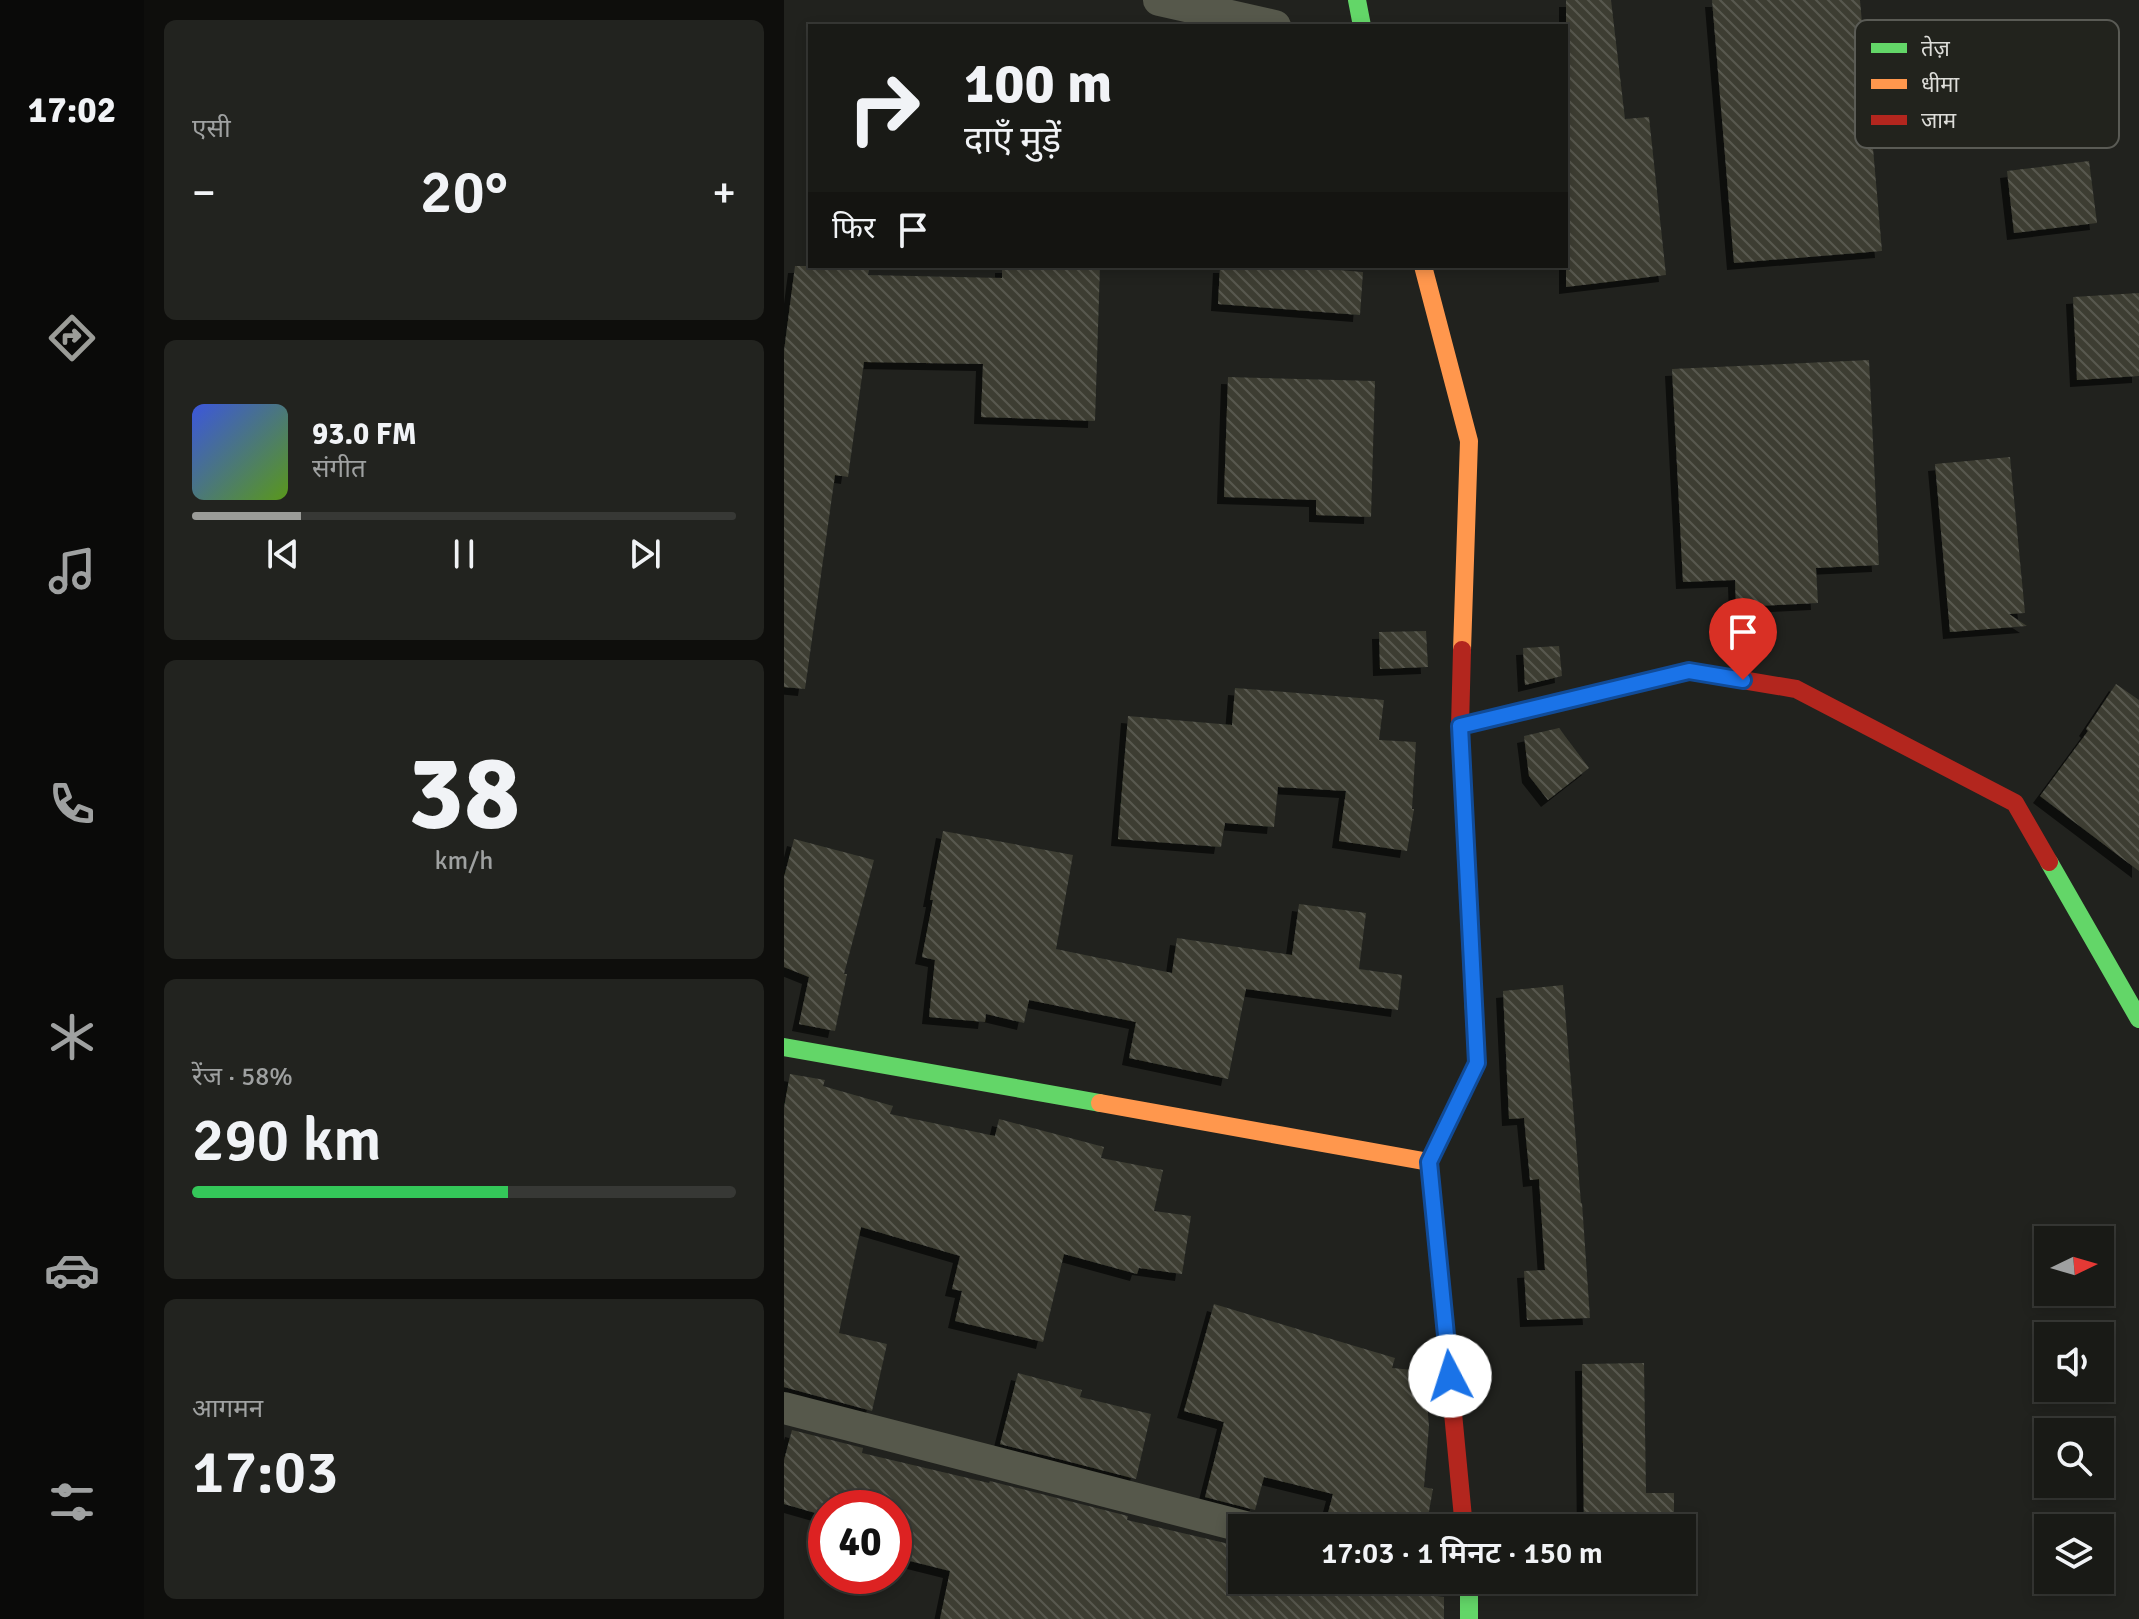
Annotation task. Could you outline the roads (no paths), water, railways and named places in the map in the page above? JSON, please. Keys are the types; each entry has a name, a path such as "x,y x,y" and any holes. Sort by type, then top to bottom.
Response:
{"street":[{"path":"1159,0 1266,24"},
{"path":"1357,0 1362,24"},
{"path":"1424,268 1469,441 1460,726 1477,1063 1429,1162 1463,1514"},
{"path":"1460,726 1689,671 1796,689 2015,803 2139,1019"},
{"path":"784,1047 1429,1162"},
{"path":"784,1408 1228,1523"},
{"path":"1465,1594 1469,1619"}]}
